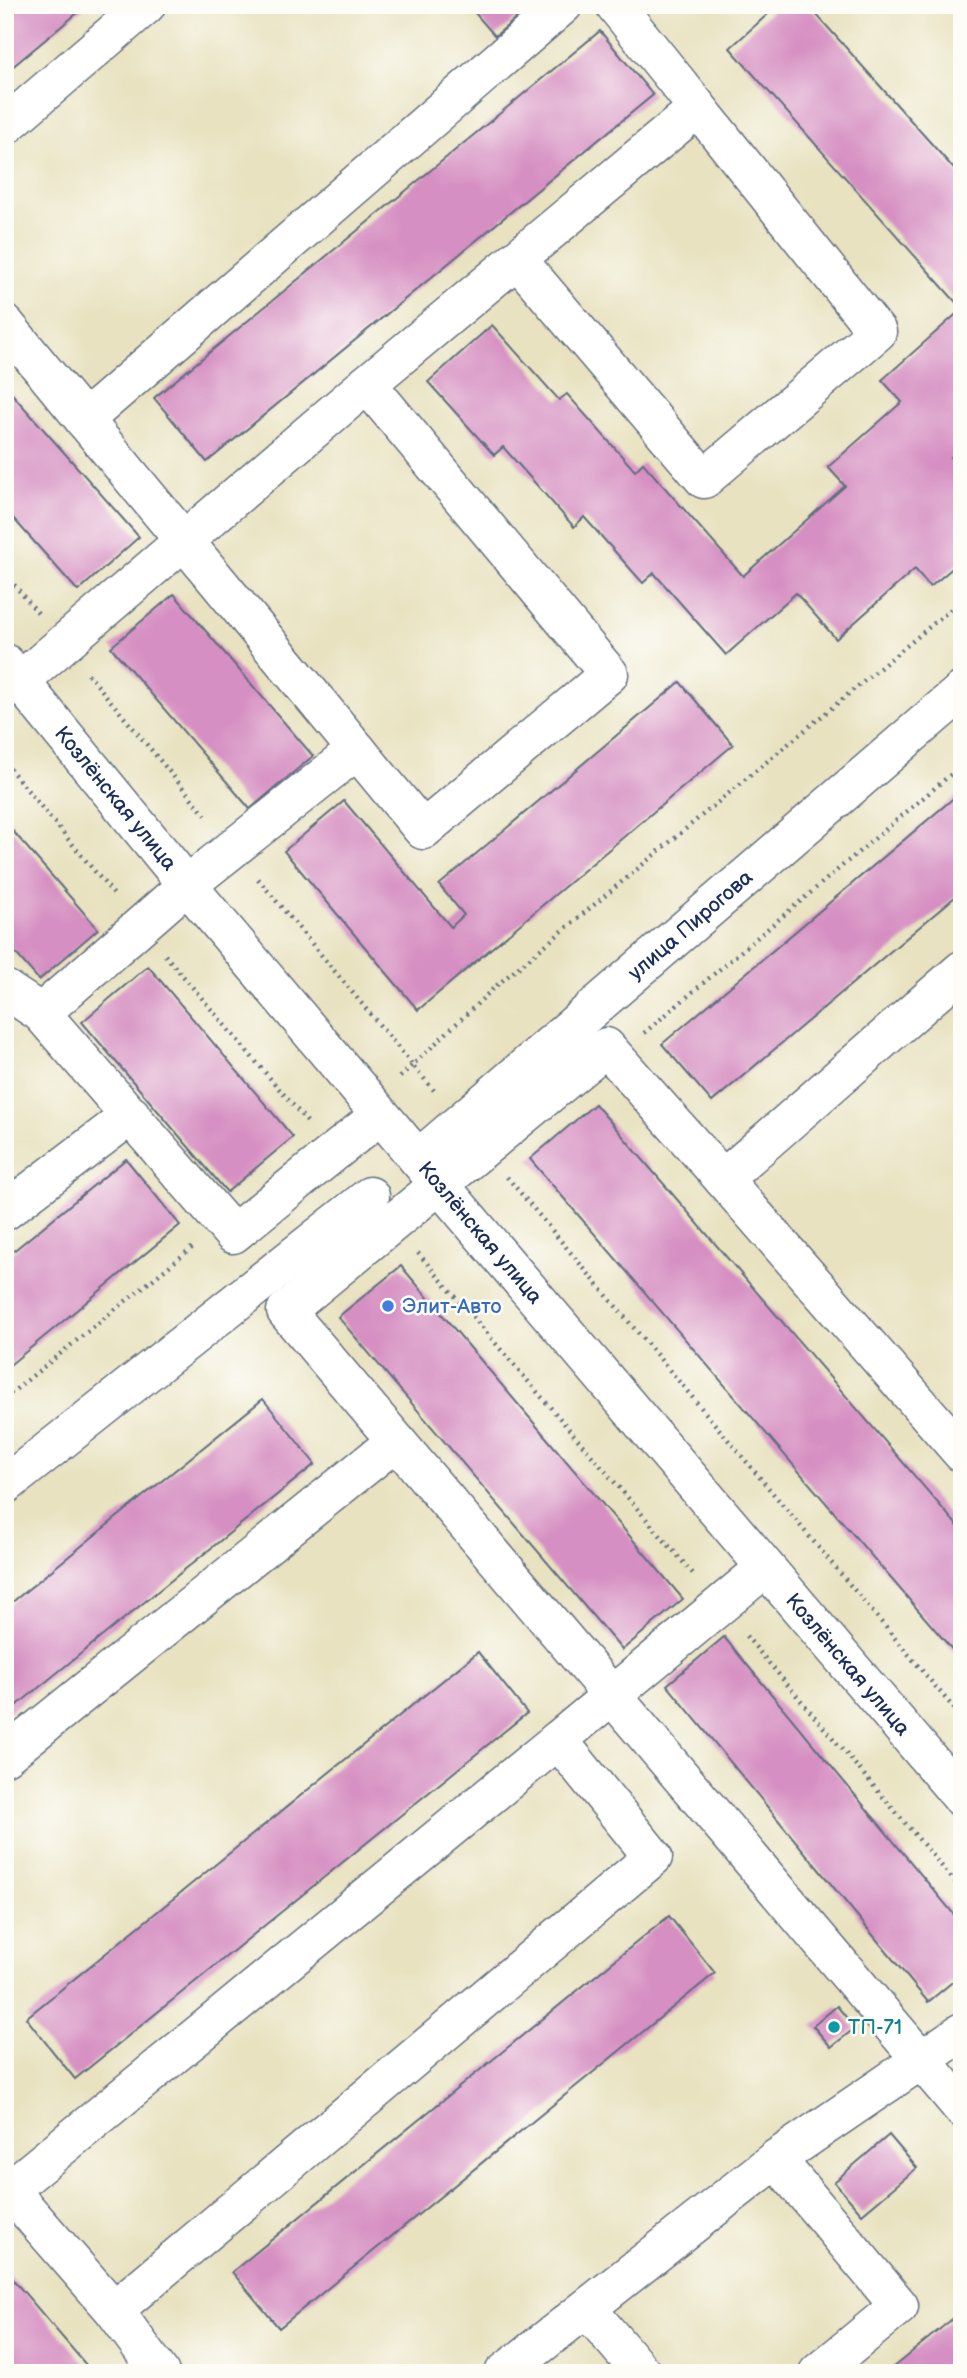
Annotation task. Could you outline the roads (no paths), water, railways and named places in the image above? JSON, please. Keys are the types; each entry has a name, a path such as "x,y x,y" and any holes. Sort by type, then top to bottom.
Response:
{"street":[{"path":"5,127 146,5"},
{"path":"517,259 704,479 877,332 615,5"},
{"path":"84,420 556,7"},
{"path":"13,672 184,541 367,384 698,108"},
{"path":"5,324 423,830 609,674 367,384"},
{"name":"Козлёнская улица","path":"13,672 187,886 962,1798"},
{"name":"улица Пирогова","path":"429,1172 962,691"},
{"path":"41,1013 187,886 357,750"},
{"path":"723,1179 962,970"},
{"path":"5,989 41,1013 233,1234 333,1153 375,1109"},
{"path":"5,1485 382,1210 429,1172 606,1047 962,1453"},
{"path":"5,1212 131,1115"},
{"path":"382,1210 286,1311 962,2108"},
{"path":"5,1756 395,1442"},
{"path":"160,2373 114,2311 7,2188 558,1740 765,1567"},
{"path":"114,2311 653,1857 558,1740"},
{"path":"504,2373 776,2160 962,2032"},
{"path":"776,2160 899,2306 818,2373"},
{"path":"587,2309 642,2373"}],"place":[{"name":"Элит-Авто","path":"388,1306"},
{"name":"ТП-71","path":"834,2027"}]}
